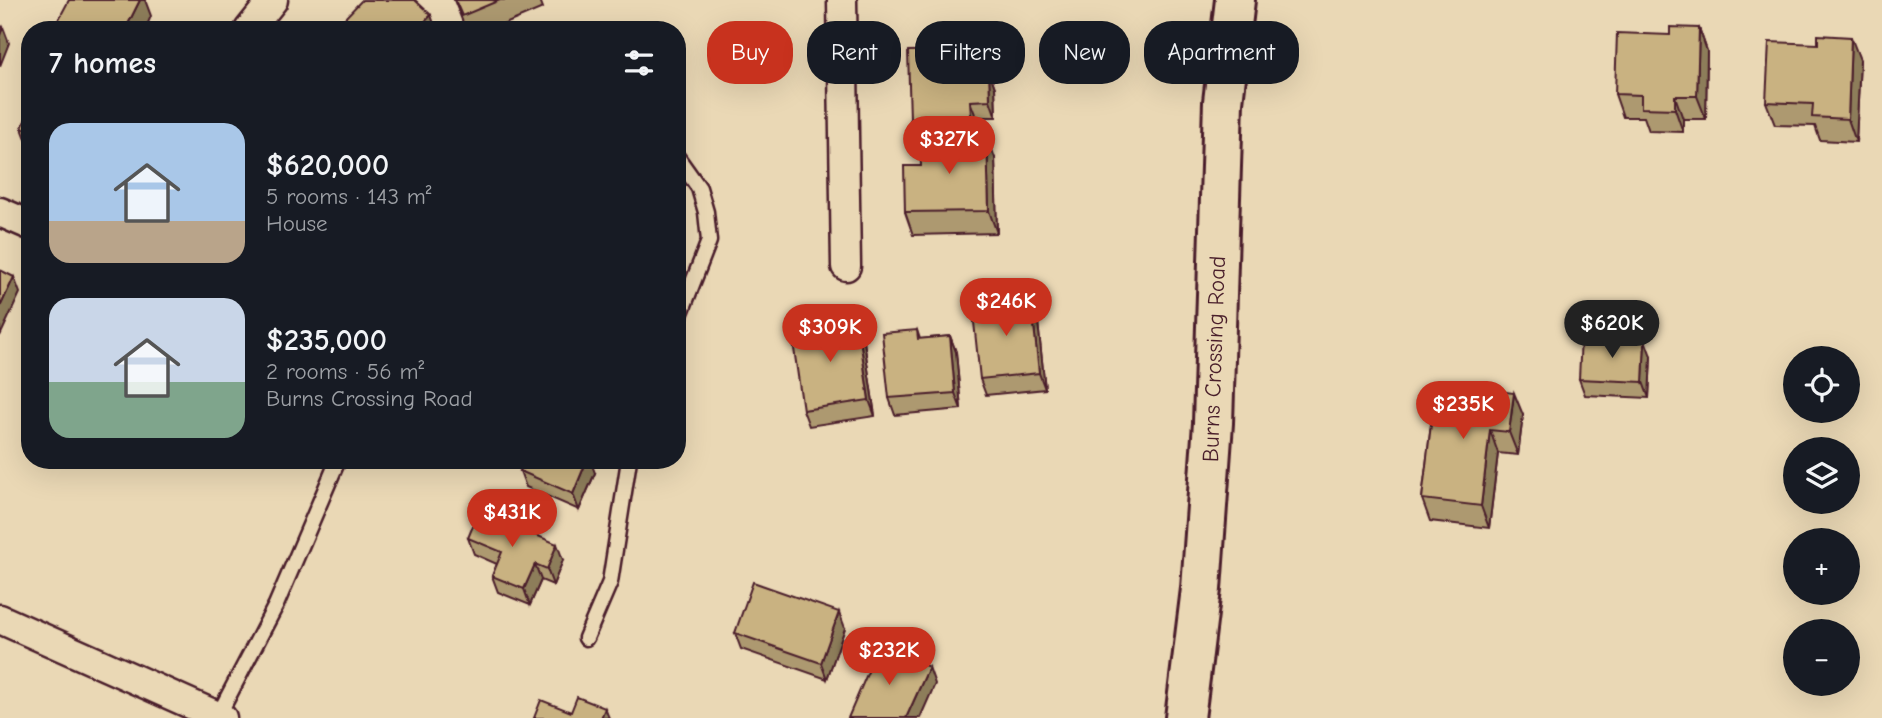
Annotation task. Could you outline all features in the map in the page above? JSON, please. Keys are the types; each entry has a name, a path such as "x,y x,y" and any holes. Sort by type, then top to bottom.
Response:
{"street":[{"path":"256,21 273,0"},
{"path":"842,0 846,266"},
{"name":"Burns Crossing Road","path":"1185,718 1201,589 1213,423 1223,102 1235,0"},
{"path":"0,212 21,221"},
{"path":"0,619 220,717"}],"lane":[{"path":"686,170 699,188 706,212 709,241 686,300"},
{"path":"220,717 276,605 334,469"},
{"path":"586,638 610,582 628,469"}],"building":[{"path":"69,0 140,0 130,21 58,21"},
{"path":"362,0 415,0 431,15 425,21 342,21"},
{"path":"455,0 500,0 462,16"},
{"path":"1670,27 1699,28 1697,96 1675,96 1675,109 1641,108 1641,95 1615,94 1617,33 1670,35"},
{"path":"1818,35 1851,37 1848,119 1812,117 1813,104 1766,102 1769,42 1818,44"},
{"path":"908,51 915,51 915,84 989,84 990,100 970,101 971,117 910,119"},
{"path":"987,136 989,211 905,212 904,166 921,166 920,137"},
{"path":"0,270 14,277 0,307"},
{"path":"1031,297 1039,373 980,379 972,303"},
{"path":"857,319 869,400 803,410 791,328"},
{"path":"917,330 918,339 950,336 955,393 889,398 882,333"},
{"path":"1581,337 1645,340 1643,382 1579,379"},
{"path":"1436,383 1514,393 1509,432 1490,430 1481,506 1422,499"},
{"path":"521,469 583,469 573,494 520,471"},
{"path":"479,511 557,544 547,569 535,564 524,589 492,576 502,552 468,538"},
{"path":"753,582 839,612 821,663 735,633"},
{"path":"879,646 929,667 906,718 848,718"},
{"path":"577,697 605,708 601,718 534,718 541,700 571,712"}]}
